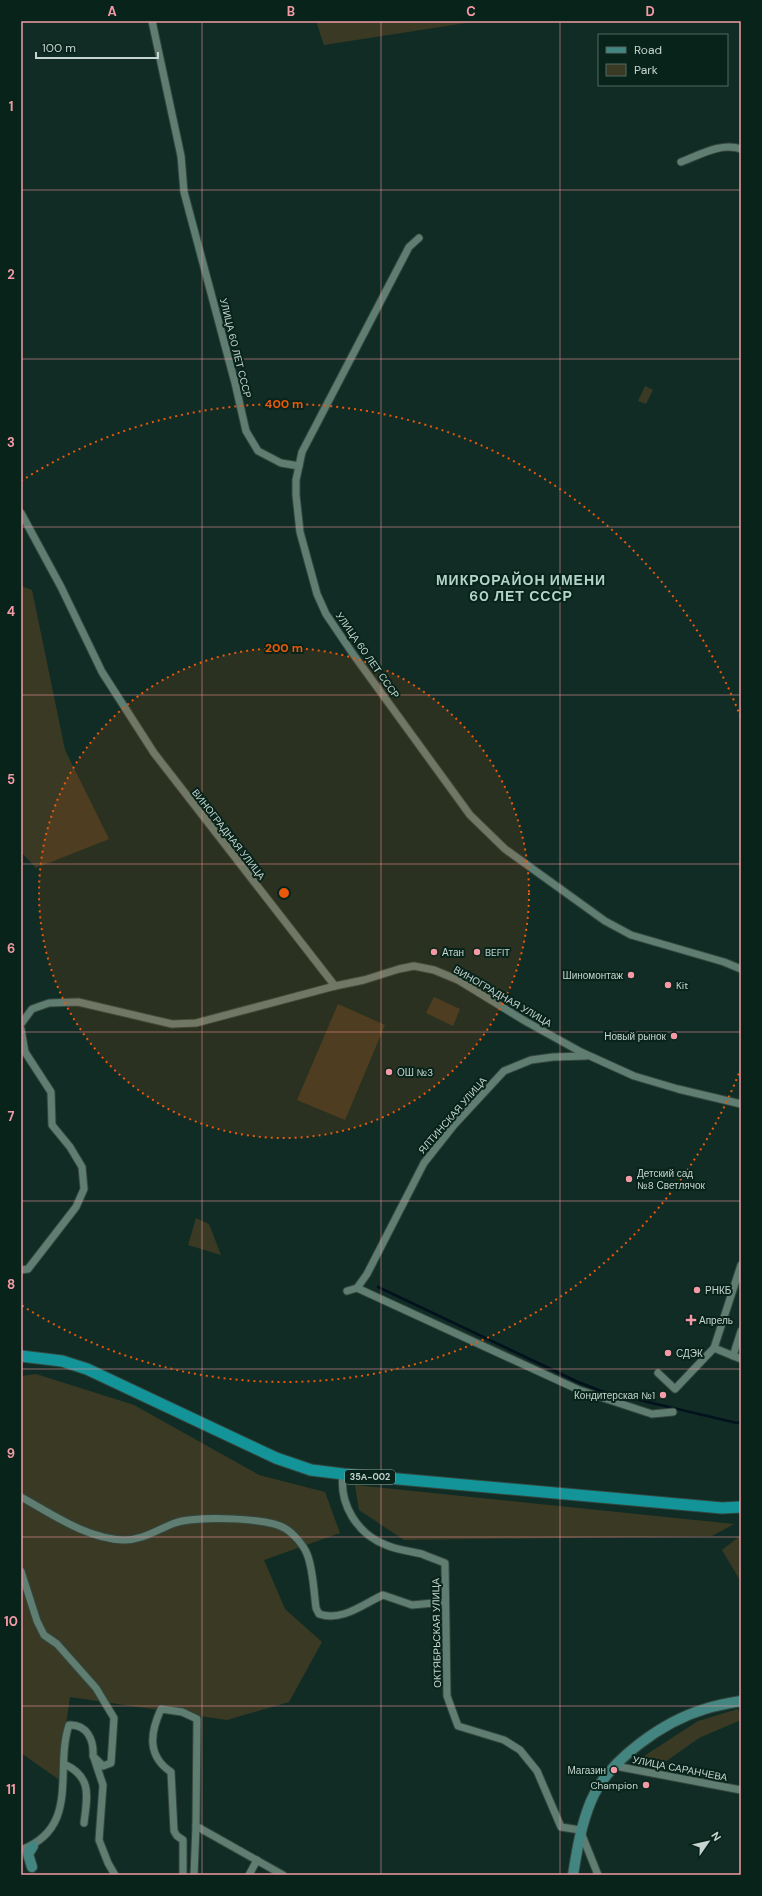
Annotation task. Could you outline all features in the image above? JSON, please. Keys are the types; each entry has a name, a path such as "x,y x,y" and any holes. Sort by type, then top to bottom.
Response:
{"highway":[{"name":"35А-002","path":"21,1356 56,1360 86,1369 276,1458 311,1470 714,1507 741,1506"}],"main road":[{"path":"573,1875 580,1830 591,1800 603,1780 615,1766 633,1749 667,1725 704,1709 741,1700"},
{"path":"32,1867 28,1854 33,1846"}],"street":[{"name":"УЛИЦА 60 ЛЕТ СССР","path":"152,21 181,156 184,192 235,383 246,431 258,451 281,463 298,466 296,495 300,532 317,594 326,614 352,654 470,815 505,849 605,921 631,935 724,962 741,969"},
{"path":"681,162 724,146 734,146 741,149"},
{"path":"298,466 302,452 318,424 409,247 418,238"},
{"name":"ВИНОГРАДНАЯ УЛИЦА","path":"21,512 61,587 102,672 154,753 335,986 364,980 414,966 434,970 458,980 525,1021 588,1056 634,1076 678,1089 741,1104"},
{"path":"21,1024 32,1009 49,1003 78,1002 172,1024 196,1023 335,986"},
{"path":"21,1029 25,1052 50,1092 52,1125 70,1147 82,1167 84,1189 76,1207 28,1269 21,1270"},
{"name":"ЯЛТИНСКАЯ УЛИЦА","path":"358,1288 367,1274 424,1163 454,1125 504,1071 531,1060 553,1056 588,1056"},
{"path":"658,1372 675,1389 714,1348 741,1266"},
{"path":"347,1291 358,1288 579,1390 652,1414 673,1412"},
{"path":"734,1356 741,1330"},
{"path":"714,1348 741,1359"},
{"name":"ОКТЯБРЬСКАЯ УЛИЦА","path":"343,1474 341,1488 348,1510 357,1524 368,1535 385,1545 423,1554 445,1563 447,1696 458,1726 504,1740 520,1750 536,1771 561,1827 580,1830"},
{"path":"21,1497 87,1531 108,1538 125,1540 151,1534 176,1522 195,1519 240,1519 286,1528 308,1554 316,1608 319,1614 325,1616 354,1611 383,1595 412,1605 445,1602"},
{"path":"21,1571 37,1621 44,1635 66,1654 96,1688 114,1718 111,1763 103,1766 93,1756"},
{"path":"183,1875 184,1840 177,1836 174,1831 171,1772 161,1766 154,1756 153,1737 156,1719 161,1709 182,1712 196,1719 196,1826 194,1875"},
{"path":"21,1850 33,1846 43,1838 59,1812 63,1792 64,1747 69,1725 77,1724 87,1730 94,1745 93,1756 103,1784 99,1840 108,1863 115,1875"},
{"path":"64,1764 73,1768 84,1780 87,1797 84,1824"},
{"name":"УЛИЦА САРАНЧЕВА","path":"615,1766 741,1790"},
{"path":"196,1826 283,1875"},
{"path":"580,1830 598,1875"},
{"path":"249,1875 257,1860"}],"green space":[{"path":"316,21 479,21 324,45"},
{"path":"645,386 653,390 646,404 638,401"},
{"path":"21,586 32,590 65,750 109,839 36,868 21,852"},
{"path":"434,997 460,1009 453,1026 426,1013"},
{"path":"338,1004 385,1025 345,1120 297,1100"},
{"path":"196,1218 209,1224 221,1255 188,1245"},
{"path":"36,1374 134,1405 259,1475 325,1492 340,1533 264,1560 285,1609 322,1642 289,1702 227,1720 70,1697 58,1779 21,1753 21,1376"},
{"path":"355,1485 734,1524 712,1536 404,1540 359,1510"},
{"path":"741,1535 741,1582 722,1550"},
{"path":"738,1709 741,1720 699,1738 658,1767 638,1760 698,1721"}],"waterway":[{"path":"378,1287 578,1382 601,1391 737,1423 741,1422"}],"place":[{"name":"Атан","path":"434,952"},
{"name":"BEFIT","path":"477,952"},
{"name":"Шиномонтаж","path":"631,975"},
{"name":"Kit","path":"668,985"},
{"name":"Новый рынок","path":"674,1036"},
{"name":"ОШ №3","path":"389,1072"},
{"name":"Детский сад №8 Светлячок","path":"629,1179"},
{"name":"РНКБ","path":"697,1290"},
{"name":"Апрель","path":"691,1320"},
{"name":"СДЭК","path":"668,1353"},
{"name":"Кондитерская №1","path":"663,1395"},
{"name":"Магазин","path":"614,1770"},
{"name":"Champion","path":"646,1785"}],"district":[{"name":"МИКРОРАЙОН ИМЕНИ 60 ЛЕТ СССР","path":"521,588"}]}
